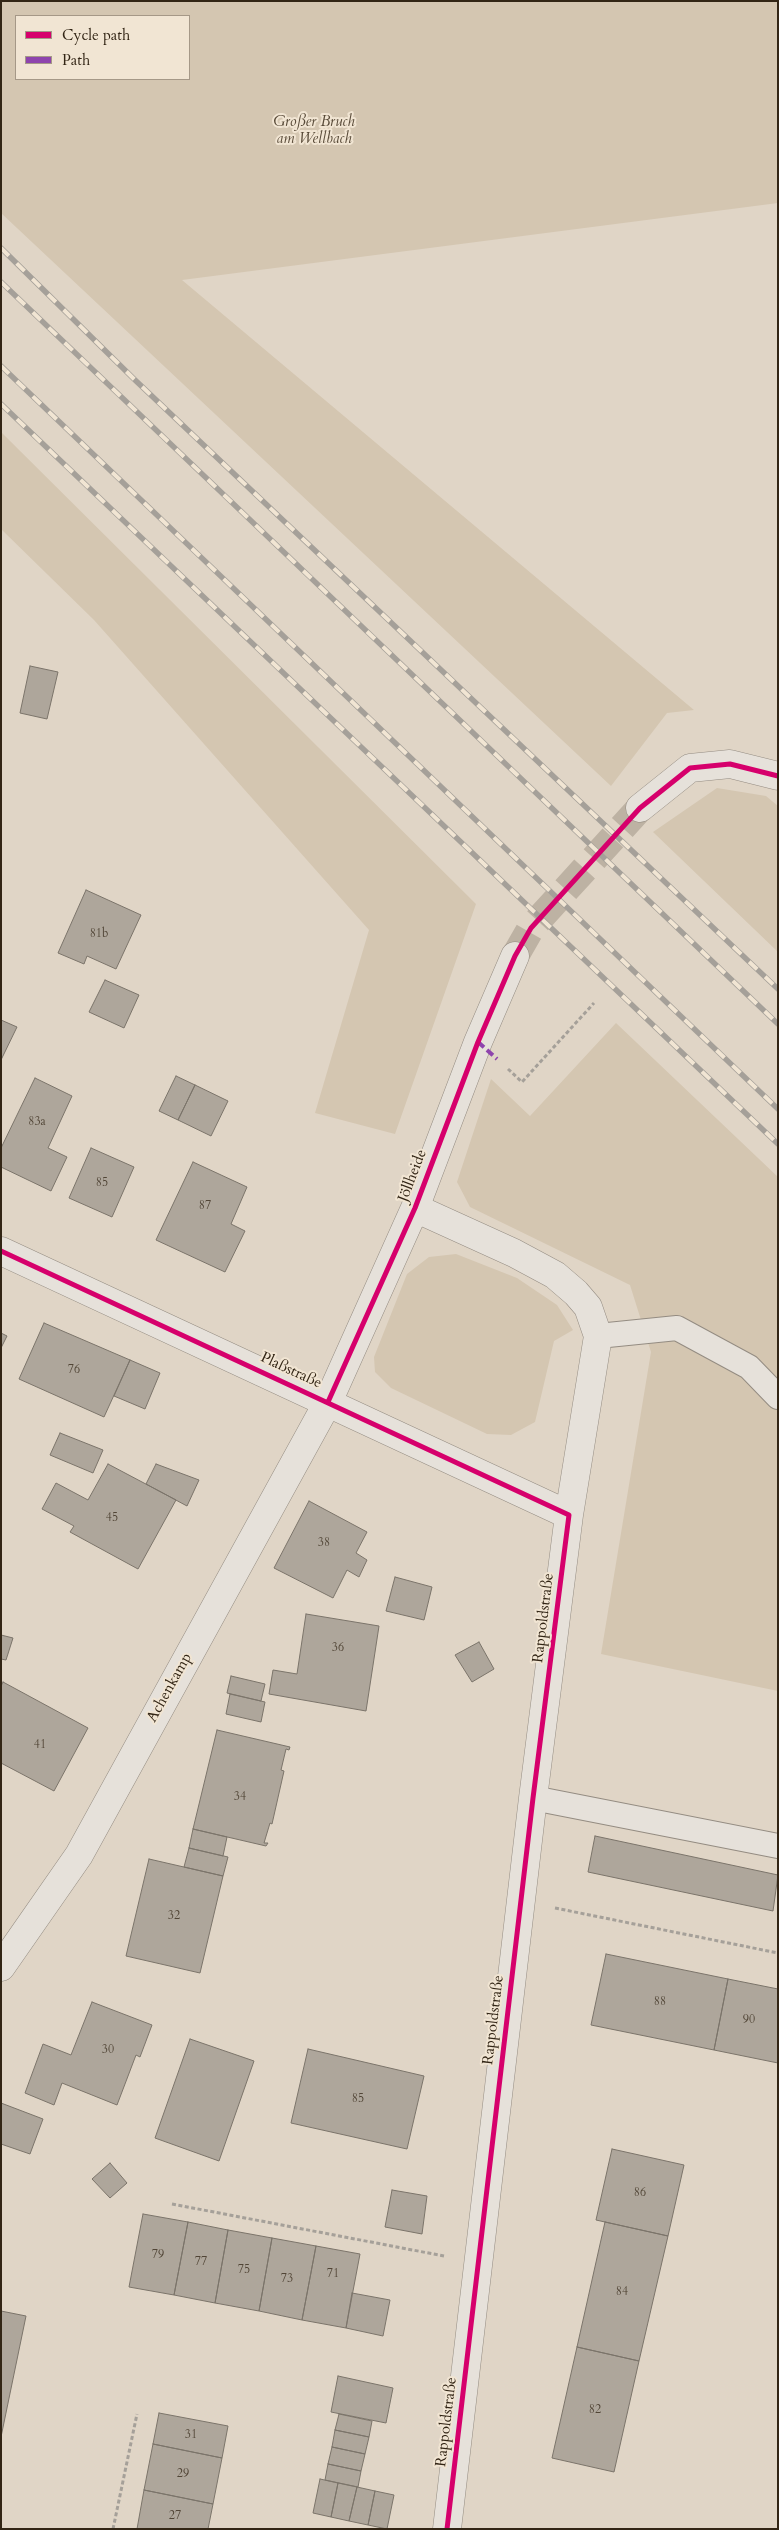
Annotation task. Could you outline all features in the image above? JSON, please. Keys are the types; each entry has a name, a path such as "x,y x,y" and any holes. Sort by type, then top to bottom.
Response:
{"street":[{"path":"640,808 690,768 730,764 778,776"},
{"name":"Jöllheide","path":"328,1402 415,1208 478,1042 515,956"},
{"name":"Rappoldstraße","path":"415,1208 514,1253 554,1274 576,1293 588,1308 598,1336 569,1515 533,1798 447,2529"},
{"name":"Plaßstraße","path":"1,1251 569,1515"},
{"name":"Achenkamp","path":"1,1967 79,1855 328,1402"}],"lane":[{"path":"598,1336 678,1328 749,1367 778,1397"},
{"path":"533,1798 778,1846"}],"path":[{"path":"503,1065 522,1082 594,1003"},
{"path":"521,1900 778,1953"},
{"path":"172,2204 479,2262"},
{"path":"113,2529 137,2414"}],"green space":[{"name":"Großer Bruch am Wellbach","path":"1,1 778,1 778,203 182,280 694,710 667,713 611,786 1,213"},
{"path":"1,432 476,904 395,1134 315,1113 369,930 94,620 1,529"},
{"path":"717,788 766,796 778,806 778,952 653,832"},
{"path":"616,1023 778,1177 778,1691 601,1654 651,1352 630,1285 470,1207 457,1182 491,1079 530,1116"},
{"path":"456,1254 517,1278 557,1305 573,1330 554,1341 535,1422 511,1435 487,1434 391,1388 375,1372 374,1357 407,1274 429,1257"}],"building":[{"path":"30,666 58,672 47,719 20,713"},
{"path":"86,890 141,915 116,969 87,956 84,964 58,953"},
{"path":"105,980 139,995 124,1028 89,1012"},
{"path":"1,1020 17,1027 1,1060"},
{"path":"176,1076 195,1085 178,1120 159,1111"},
{"path":"35,1078 72,1096 48,1148 67,1157 51,1191 1,1167 1,1148"},
{"path":"195,1085 228,1101 211,1136 178,1120"},
{"path":"91,1148 134,1167 112,1217 69,1198"},
{"path":"193,1162 247,1187 231,1224 245,1231 225,1272 156,1240"},
{"path":"44,1323 130,1360 104,1417 19,1379"},
{"path":"1,1333 7,1336 1,1348"},
{"path":"130,1360 160,1373 145,1409 114,1396"},
{"path":"60,1433 103,1450 93,1473 50,1455"},
{"path":"108,1464 176,1500 138,1569 70,1532 74,1526 42,1509 56,1483 88,1500"},
{"path":"156,1464 199,1480 187,1506 146,1484"},
{"path":"309,1501 367,1532 356,1553 367,1560 359,1577 347,1570 333,1598 274,1568"},
{"path":"395,1577 432,1587 424,1620 386,1611"},
{"path":"306,1614 379,1626 366,1711 269,1694 273,1670 297,1674"},
{"path":"1,1635 13,1638 6,1660 1,1659"},
{"path":"479,1642 494,1669 472,1682 455,1655"},
{"path":"231,1676 265,1684 261,1701 227,1693"},
{"path":"3,1682 88,1728 54,1791 1,1763 1,1686"},
{"path":"230,1694 265,1702 261,1722 226,1714"},
{"path":"217,1730 290,1747 289,1750 286,1749 281,1770 284,1771 272,1824 270,1823 264,1843 268,1843 266,1846 193,1829"},
{"path":"193,1829 227,1837 223,1856 189,1848"},
{"path":"595,1836 778,1875 773,1911 588,1872"},
{"path":"189,1848 228,1857 223,1876 184,1867"},
{"path":"149,1859 223,1876 200,1973 126,1956"},
{"path":"606,1954 728,1979 714,2050 591,2025"},
{"path":"728,1979 778,1989 778,2063 714,2050"},
{"path":"92,2002 152,2025 140,2057 136,2055 117,2105 62,2083 54,2105 25,2093 43,2044 71,2055"},
{"path":"190,2039 254,2061 219,2161 155,2138"},
{"path":"308,2049 424,2076 407,2149 291,2123"},
{"path":"1,2103 43,2119 30,2154 1,2144"},
{"path":"612,2149 684,2165 668,2236 596,2220"},
{"path":"110,2163 127,2183 110,2198 92,2179"},
{"path":"392,2190 427,2196 422,2234 385,2227"},
{"path":"143,2214 188,2222 174,2295 129,2287"},
{"path":"188,2222 228,2230 215,2303 174,2295"},
{"path":"605,2222 668,2236 639,2361 577,2347"},
{"path":"228,2230 272,2238 259,2311 215,2303"},
{"path":"272,2238 316,2246 302,2320 259,2311"},
{"path":"316,2246 360,2254 346,2328 302,2320"},
{"path":"352,2293 390,2300 383,2336 346,2328"},
{"path":"1,2311 26,2316 1,2437"},
{"path":"577,2347 639,2361 614,2472 552,2458"},
{"path":"338,2376 393,2388 386,2423 331,2412"},
{"path":"159,2413 228,2426 222,2458 153,2444"},
{"path":"339,2414 372,2421 369,2437 335,2430"},
{"path":"335,2430 369,2437 365,2454 332,2447"},
{"path":"153,2444 222,2458 213,2504 144,2490"},
{"path":"332,2447 365,2454 361,2471 328,2464"},
{"path":"328,2464 361,2471 358,2487 325,2480"},
{"path":"320,2479 338,2483 331,2517 313,2513"},
{"path":"338,2483 357,2487 349,2521 331,2517"},
{"path":"357,2487 375,2491 368,2525 349,2521"},
{"path":"144,2490 213,2504 208,2529 137,2529"},
{"path":"375,2491 394,2495 387,2529 368,2525"}],"tunnel":[{"path":"515,956 531,928 640,808"}],"railway":[{"path":"1,248 135,380 778,989"},
{"path":"1,282 778,1024"},
{"path":"1,366 778,1109"},
{"path":"1,404 778,1144"}],"marked path":[{"path":"478,1042 497,1059"}],"cycle path":[{"path":"328,1402 415,1208 478,1042 515,956 531,928 640,808 690,768 730,764 778,776"},
{"path":"1,1251 569,1515 533,1798 447,2529"}]}
